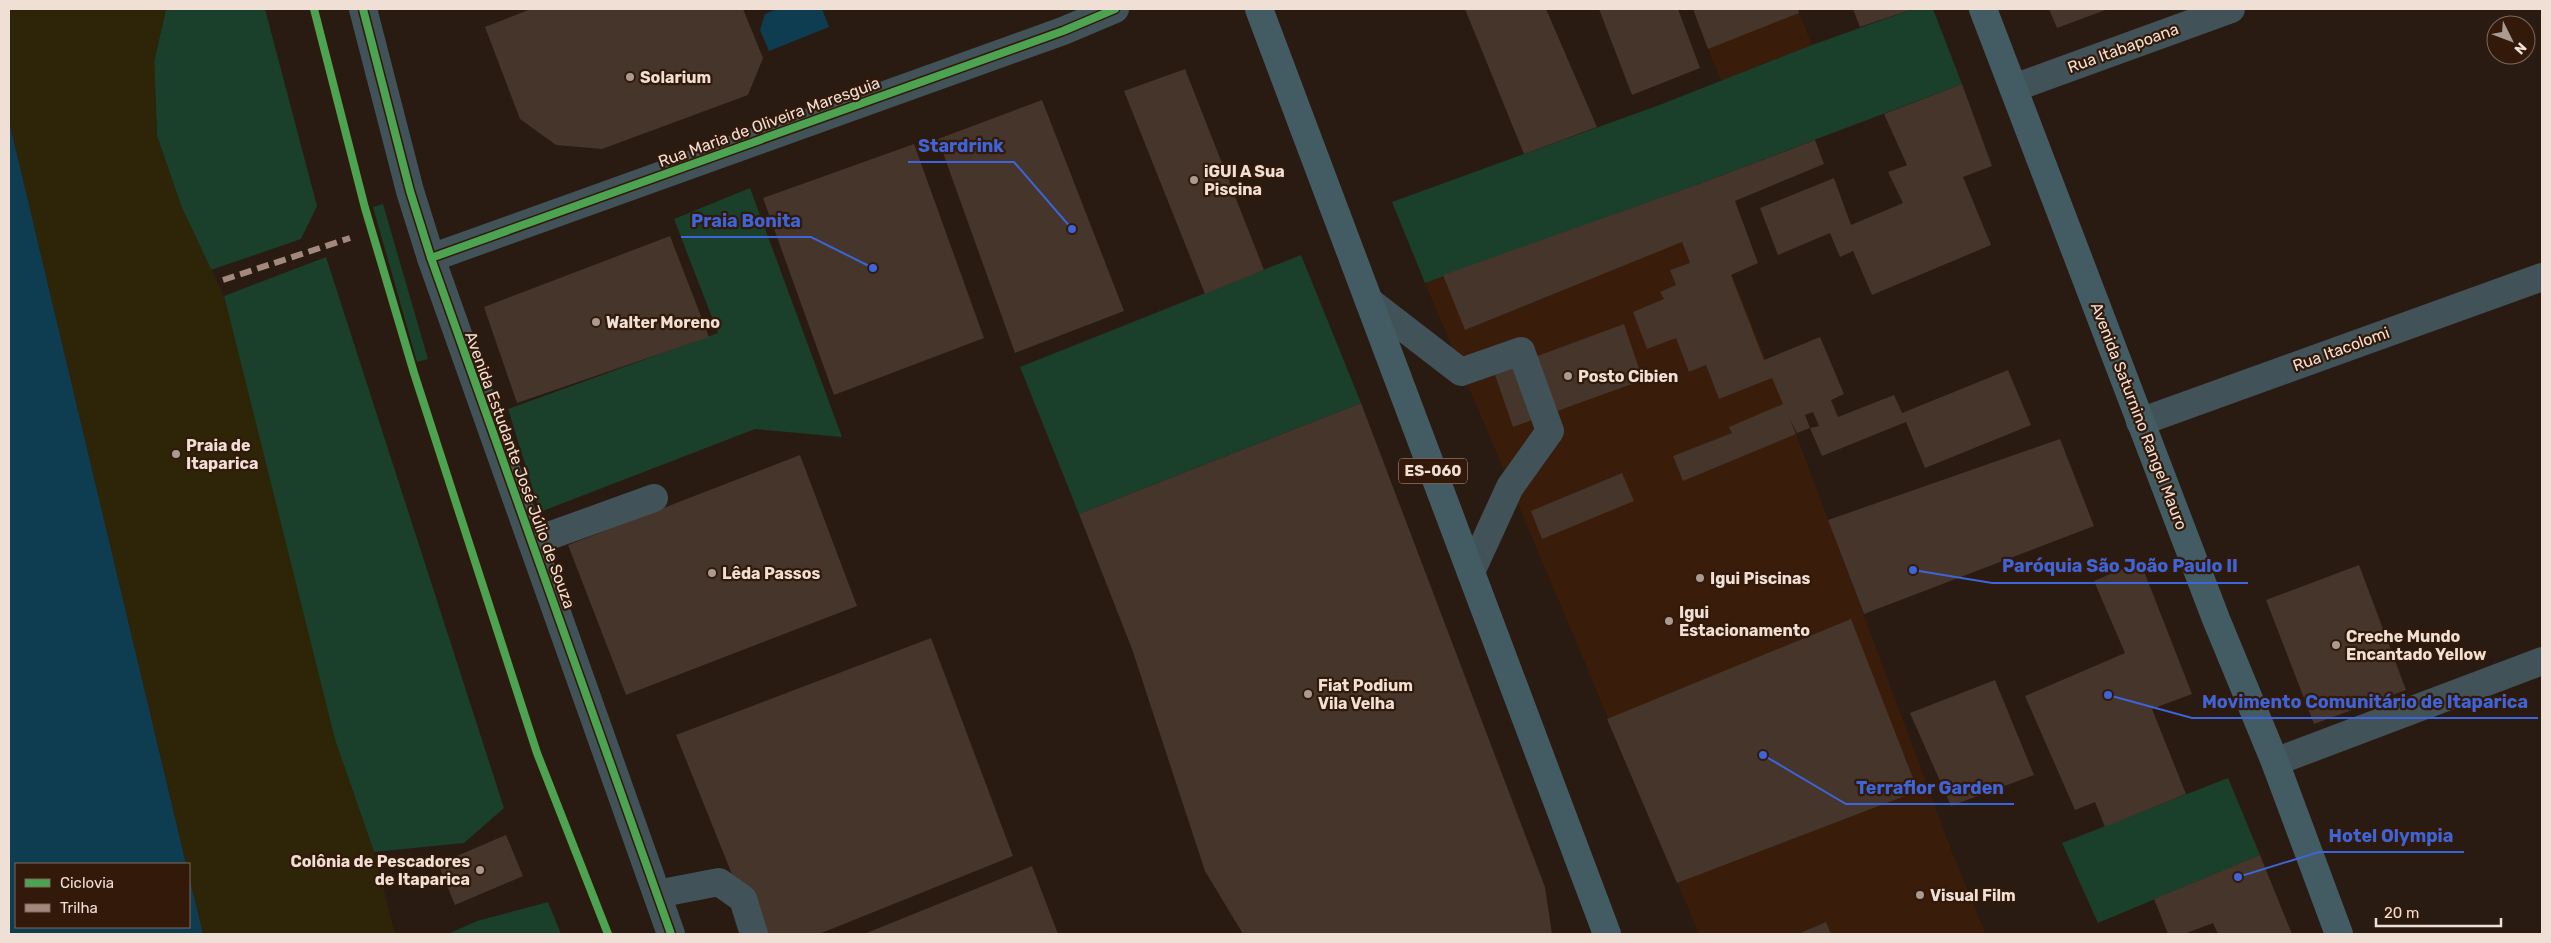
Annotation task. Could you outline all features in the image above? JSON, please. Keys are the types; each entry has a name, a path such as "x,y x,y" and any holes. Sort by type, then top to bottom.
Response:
{"main road":[{"name":"ES-060","path":"1259,9 1607,934"},
{"name":"Avenida Saturnino Rangel Mauro","path":"1983,9 2216,620 2275,762 2339,934"}],"street":[{"name":"Avenida Estudante José Júlio de Souza","path":"363,9 410,191 431,258 671,934"},
{"name":"Rua Maria de Oliveira Maresguia","path":"431,258 1062,31 1115,9"},
{"name":"Rua Itabapoana","path":"2014,88 2231,9"},
{"name":"Rua Itacolomi","path":"2140,422 2542,277"},
{"path":"1369,301 1461,372 1521,352 1550,431 1510,487 1471,572"},
{"path":"532,542 654,498"},
{"path":"2275,762 2542,662"},
{"path":"657,894 719,882 743,899 754,934"}],"shaded area":[{"path":"1693,9 1798,9 1812,45 1721,81"},
{"path":"1696,185 1796,434 1954,857 1985,932 1980,934 1699,934 1425,283"}],"green space":[{"path":"166,9 265,9 317,206 301,239 211,270 181,206 157,136 154,61"},
{"path":"1913,9 1933,9 1962,84 1696,185 1425,283 1392,202 1662,104 1812,45"},
{"path":"750,188 842,437 755,429 540,512 508,409 718,333 674,219"},
{"path":"383,204 428,359 417,362 373,207"},
{"path":"1301,255 1361,403 1079,514 1020,367"},
{"path":"326,257 504,808 464,843 374,852 335,740 224,296"},
{"path":"2228,778 2260,855 2098,923 2062,843"},
{"path":"548,902 561,934 448,934 477,921"}],"sand":[{"name":"Praia de Itaparica","path":"9,9 166,9 154,61 157,136 181,206 224,296 335,740 374,852 395,934 203,934 190,880 190,863 186,863 9,121"}],"water":[{"path":"777,9 822,9 829,27 769,51 760,30 765,14"},
{"path":"9,121 186,863 15,863 15,928 190,928 190,880 203,934 9,934"}],"building":[{"name":"Solarium","path":"531,9 743,9 763,58 748,95 602,149 556,145 520,119 485,27"},
{"path":"1465,9 1546,9 1597,127 1524,154"},
{"path":"1599,9 1678,9 1700,68 1632,95"},
{"path":"1693,9 1798,9 1799,13 1708,49"},
{"path":"1853,9 1913,9 1860,27"},
{"path":"2049,9 2108,9 2057,28"},
{"name":"iGUI A Sua Piscina","path":"1185,69 1264,270 1205,294 1124,91"},
{"path":"1962,84 1992,166 1963,177 1991,245 1872,295 1853,251 1840,257 1830,233 1778,255 1760,208 1834,178 1851,225 1903,203 1888,172 1907,165 1884,114"},
{"path":"1042,100 1124,311 1015,353 938,139"},
{"path":"1815,140 1824,164 1735,201 1758,263 1731,275 1764,360 1820,337 1844,394 1831,400 1838,417 1894,395 1902,413 2008,370 2031,425 1925,468 1906,422 1822,456 1810,428 1797,433 1789,418 1796,434 1683,481 1673,456 1732,433 1729,427 1783,404 1772,378 1719,399 1706,365 1689,372 1676,338 1647,349 1633,312 1664,299 1660,292 1676,285 1670,270 1690,263 1682,242 1465,330 1443,275 1696,185","holes":["1813,412 1819,426 1810,428 1805,415"]},
{"path":"914,144 984,338 834,395 763,198"},
{"name":"Walter Moreno","path":"670,236 709,337 517,403 484,307"},
{"name":"Posto Cibien","path":"1624,324 1643,380 1513,427 1494,372"},
{"name":"Fiat Podium Vila Velha","path":"1361,403 1545,887 1552,934 1243,934 1205,871 1132,649 1079,514"},
{"path":"2060,439 2094,526 1864,614 1828,520"},
{"name":"Lêda Passos","path":"800,455 857,606 626,695 568,545"},
{"path":"1622,473 1634,501 1542,539 1531,511"},
{"path":"2140,561 2192,694 2152,709 2186,794 2105,827 2095,802 2075,810 2025,696 2125,653 2094,581"},
{"name":"Creche Mundo Encantado Yellow","path":"2359,565 2406,690 2314,724 2266,600"},
{"path":"1851,619 1918,791 1677,883 1607,719"},
{"path":"931,638 1013,856 819,934 756,934 676,735"},
{"path":"1995,680 2034,775 1951,806 1910,713"},
{"name":"Colônia de Pescadores de Itaparica","path":"506,835 523,876 455,905 438,864"},
{"path":"2260,855 2292,934 2218,934 2213,923 2184,934 2168,934 2154,899"},
{"path":"1032,866 1058,934 864,934"},
{"path":"1826,922 1831,934 1798,934"}],"marked path":[{"path":"223,280 350,238"}],"cycle path":[{"path":"314,9 365,208 414,373 537,753 608,934"},
{"path":"363,9 410,191 431,258 671,934"},
{"path":"431,258 1063,31 1115,9"}],"place":[{"name":"Solarium","path":"630,77"},
{"name":"iGUI A Sua Piscina","path":"1194,180"},
{"name":"Stardrink","path":"1072,229"},
{"name":"Praia Bonita","path":"873,268"},
{"name":"Walter Moreno","path":"596,322"},
{"name":"Posto Cibien","path":"1568,376"},
{"name":"Praia de Itaparica","path":"176,454"},
{"name":"Paróquia São João Paulo II","path":"1913,570"},
{"name":"Lêda Passos","path":"712,573"},
{"name":"Igui Piscinas","path":"1700,578"},
{"name":"Igui Estacionamento","path":"1669,621"},
{"name":"Creche Mundo Encantado Yellow","path":"2336,645"},
{"name":"Fiat Podium Vila Velha","path":"1308,694"},
{"name":"Movimento Comunitário de Itaparica","path":"2108,695"},
{"name":"Terraflor Garden","path":"1763,755"},
{"name":"Colônia de Pescadores de Itaparica","path":"480,870"},
{"name":"Hotel Olympia","path":"2238,877"},
{"name":"Visual Film","path":"1920,895"}]}
